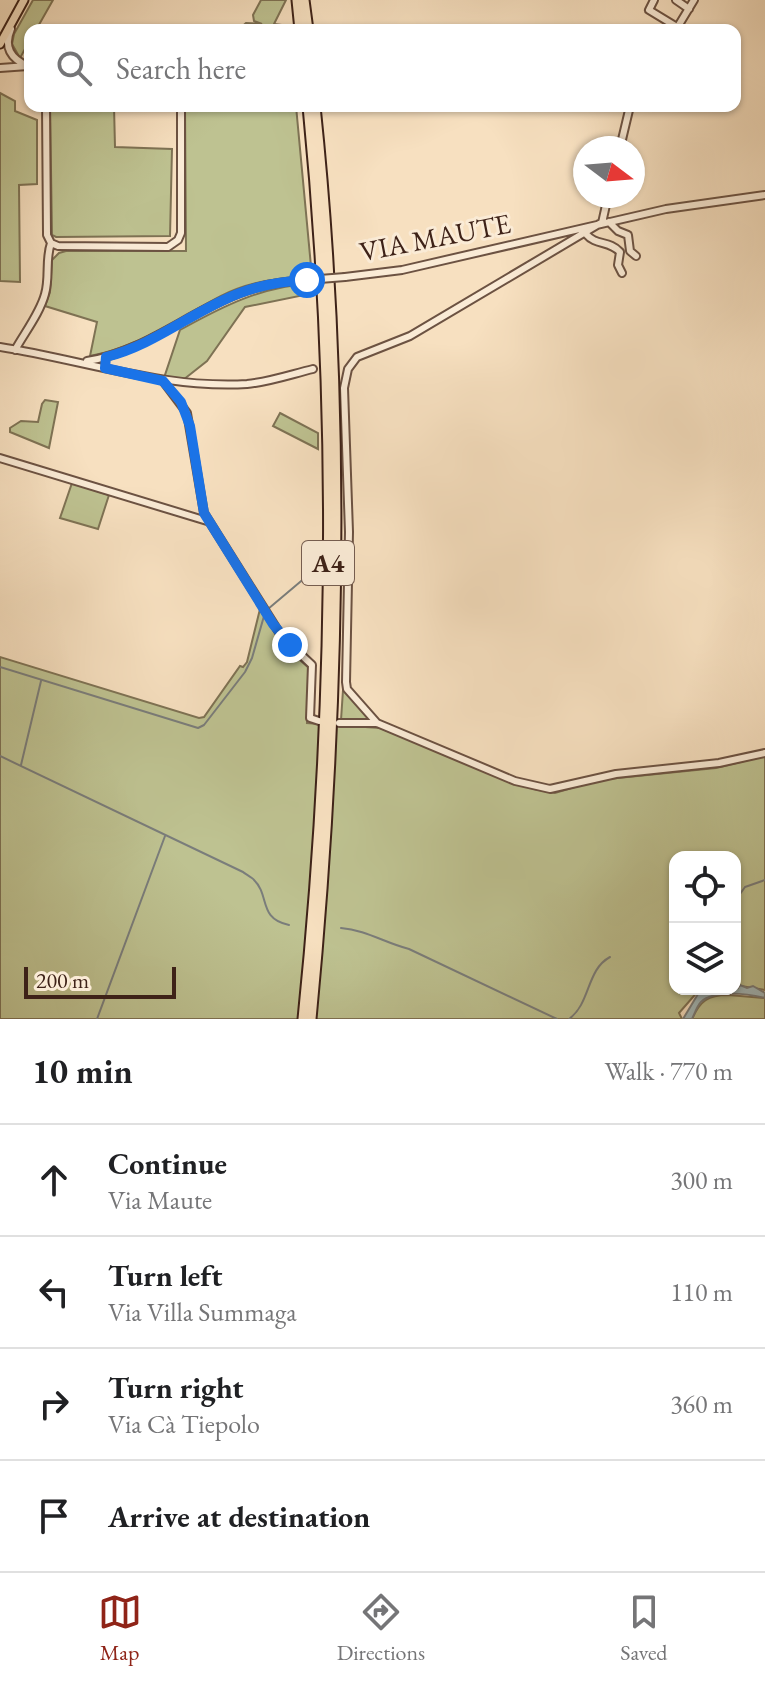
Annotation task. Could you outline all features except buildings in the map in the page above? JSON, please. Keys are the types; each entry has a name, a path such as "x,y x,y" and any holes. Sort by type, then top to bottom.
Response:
{"highway":[{"path":"297,0 299,24"},
{"path":"304,0 307,24"},
{"name":"A4","path":"303,1019 325,712 328,575 324,346 308,112"},
{"name":"A4","path":"311,1019 327,817 336,571 328,271 315,112"}],"main road":[{"path":"0,44 24,2"}],"street":[{"path":"654,0 649,10 670,24"},
{"path":"676,0 689,9"},
{"path":"680,24 694,0"},
{"path":"24,2 9,35 8,48 14,58 24,63"},
{"path":"0,68 24,66"},
{"path":"46,112 47,235 51,243 58,246 168,247 175,243 181,233 181,112"},
{"path":"623,136 629,112"},
{"name":"VIA MAUTE","path":"79,362 130,350 241,292 278,283 402,270 693,204 765,195"},
{"path":"604,223 606,208"},
{"path":"377,723 347,689 346,682 349,532 344,388 348,369 357,357 410,336 604,223"},
{"path":"604,223 628,235 630,251 636,256"},
{"path":"560,234 567,245"},
{"path":"586,234 592,241 614,245 620,252 618,265 622,273"},
{"path":"15,350 46,293 51,243"},
{"path":"0,347 163,381 207,385 252,383 313,369"},
{"path":"105,368 106,357"},
{"path":"163,381 187,413 202,506 210,522 282,637 312,665 310,718 319,721"},
{"path":"0,458 210,522"},
{"path":"339,723 377,723 515,781 539,788 558,788 616,774 719,763 765,753"}],"green space":[{"path":"33,0 53,0 39,24 24,24 24,51 20,58 12,44 14,34"},
{"path":"261,0 286,0 274,24 254,21 253,15"},
{"path":"0,93 15,101 15,111 37,120 37,184 19,185 20,282 0,281"},
{"path":"50,112 114,112 115,147 172,149 170,236 52,235"},
{"path":"185,112 297,112 312,277 277,279 242,287 141,339 90,356 97,322 45,306 50,292 52,260 59,253 186,251"},
{"path":"313,283 314,293 245,307 207,361 183,380 164,378 180,330 260,293"},
{"path":"45,400 58,402 49,448 10,432 10,428 21,421 38,422"},
{"path":"280,413 318,433 318,449 273,426"},
{"path":"72,483 109,495 98,529 60,518"},
{"path":"260,609 282,644 310,669 307,723 380,728 534,789 555,793 598,780 716,768 765,756 765,990 741,986 741,851 669,851 669,995 695,995 679,1013 682,1019 0,1019 0,657 199,718 204,717 240,666 247,662"},
{"path":"343,690 371,718 370,721 341,720"},
{"path":"715,996 765,998 765,1019 692,1019 706,1000"}],"water":[{"path":"741,985 753,986 765,993 765,998 741,994"},
{"path":"697,995 715,995 701,1002 692,1019 683,1019"}],"waterway":[{"path":"268,609 319,566"},
{"path":"0,667 198,728 204,725 245,672 264,616"},
{"path":"21,765 41,681"},
{"path":"0,756 243,872 259,886 273,918 289,925"},
{"path":"97,1019 165,836"},
{"path":"741,893 745,887 765,880"},
{"path":"341,928 359,931 409,949 557,1019"},
{"path":"569,1019 581,1004 597,970 610,957"}],"route":[{"path":"290,645 273,624 204,513 190,426 181,402 163,381 105,368 106,357 130,350 241,292 307,280"}]}
